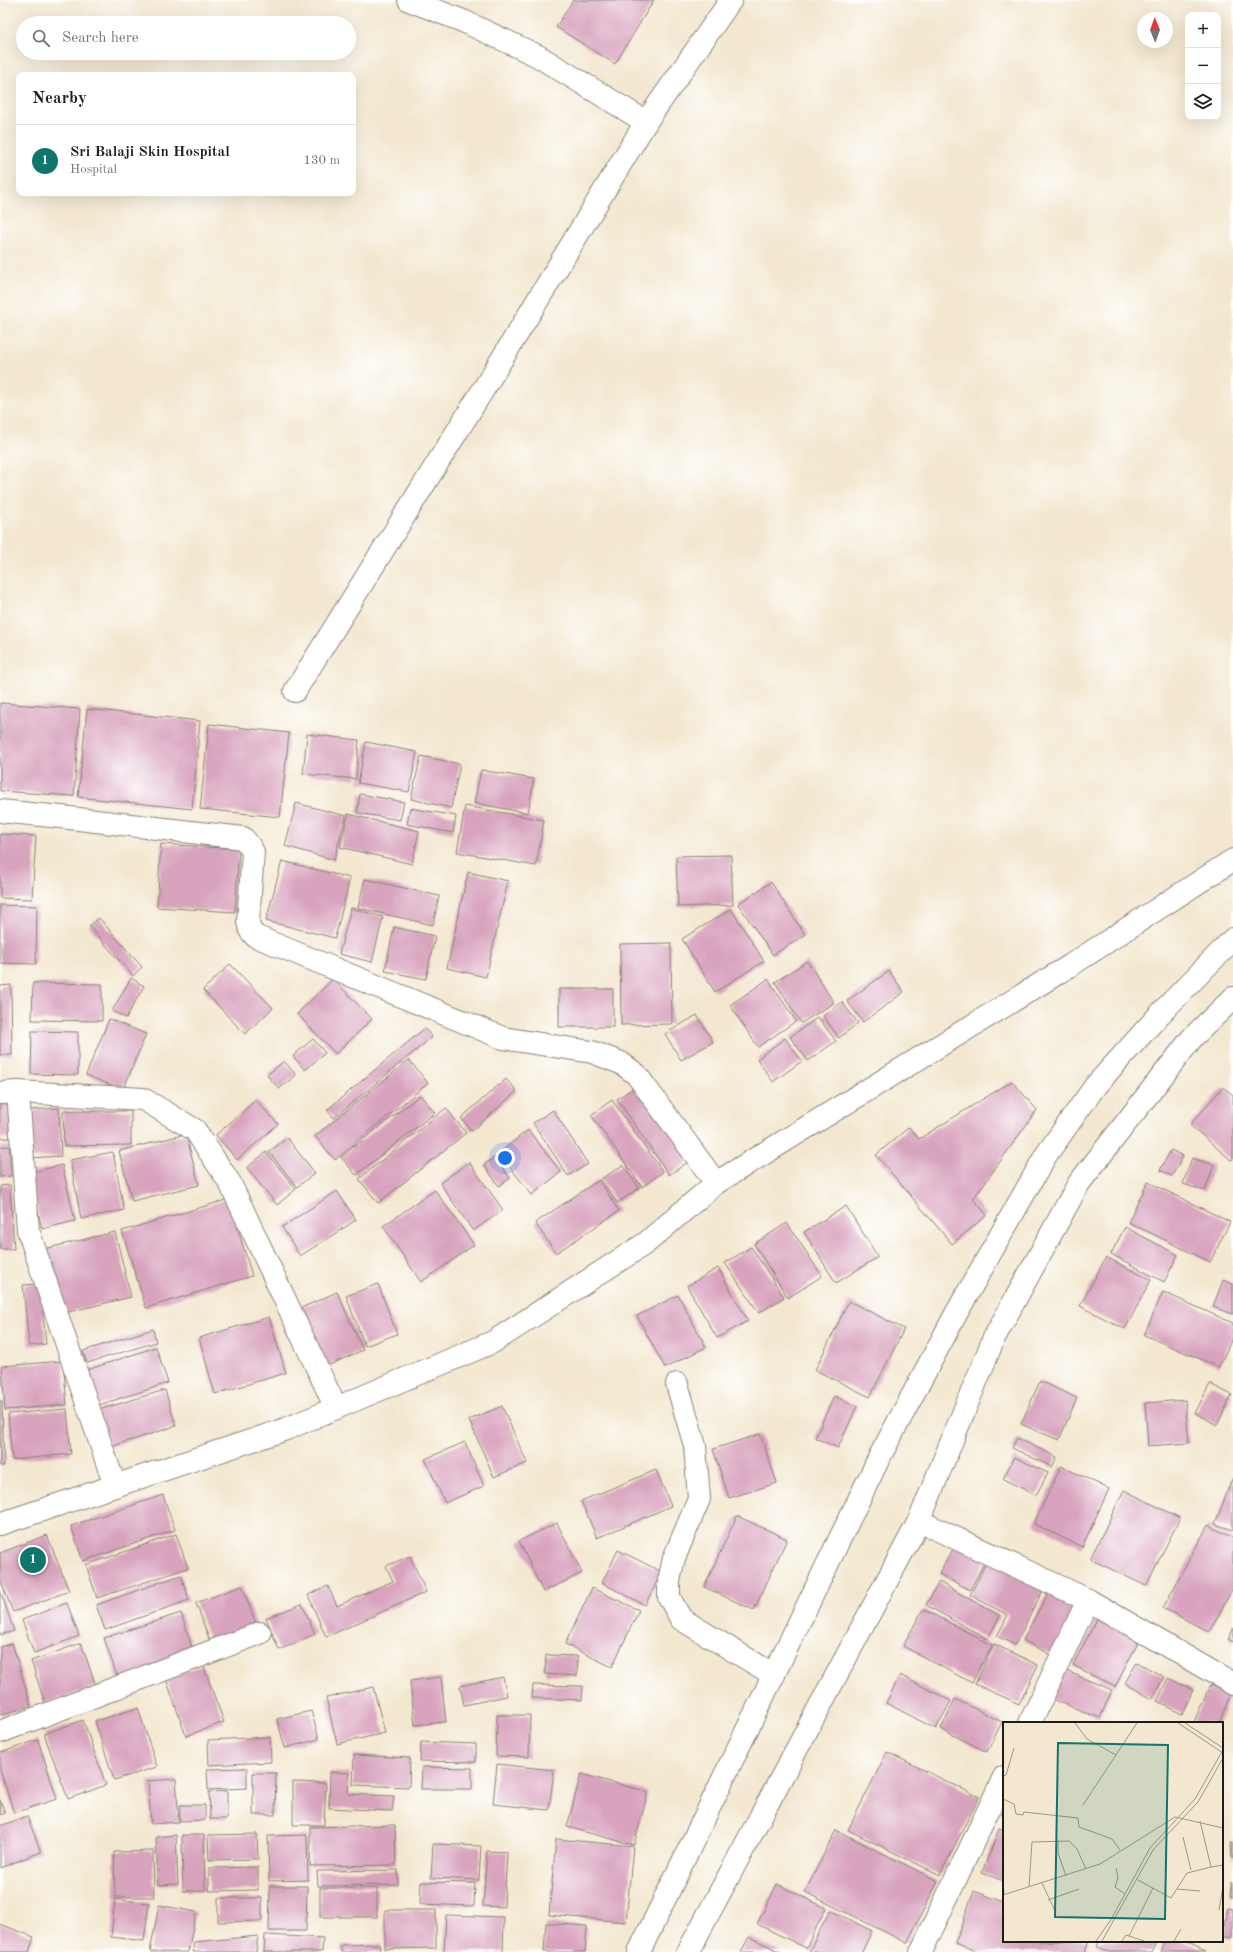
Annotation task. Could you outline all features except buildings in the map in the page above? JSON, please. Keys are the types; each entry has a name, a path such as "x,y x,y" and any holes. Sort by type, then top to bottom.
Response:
{"main road":[{"path":"410,0 463,21 538,56 646,122"},
{"path":"295,691 483,390 646,122 731,0"},
{"path":"0,811 61,816 243,838 253,852 248,922 250,930 255,936 502,1038 592,1052 621,1064 636,1074 716,1182"},
{"path":"0,1524 286,1429 493,1342 646,1243 716,1182 1071,965 1233,860"},
{"path":"639,1952 880,1456 957,1312 1046,1155 1096,1085 1160,1014 1233,939"},
{"path":"688,1952 919,1520 994,1338 1079,1183 1192,1038 1233,998"},
{"path":"116,1486 28,1230 9,1093 142,1099 195,1130 230,1183 336,1408"},
{"path":"677,1384 695,1446 699,1499 674,1558 669,1582 669,1597 681,1619 774,1675"},
{"path":"919,1520 1088,1600 1233,1684"},
{"path":"1030,1722 1088,1600"},
{"path":"0,1732 260,1633"},
{"path":"921,1952 1003,1779"}],"place":[{"name":"Sri Balaji Skin Hospital","path":"33,1560"}]}
